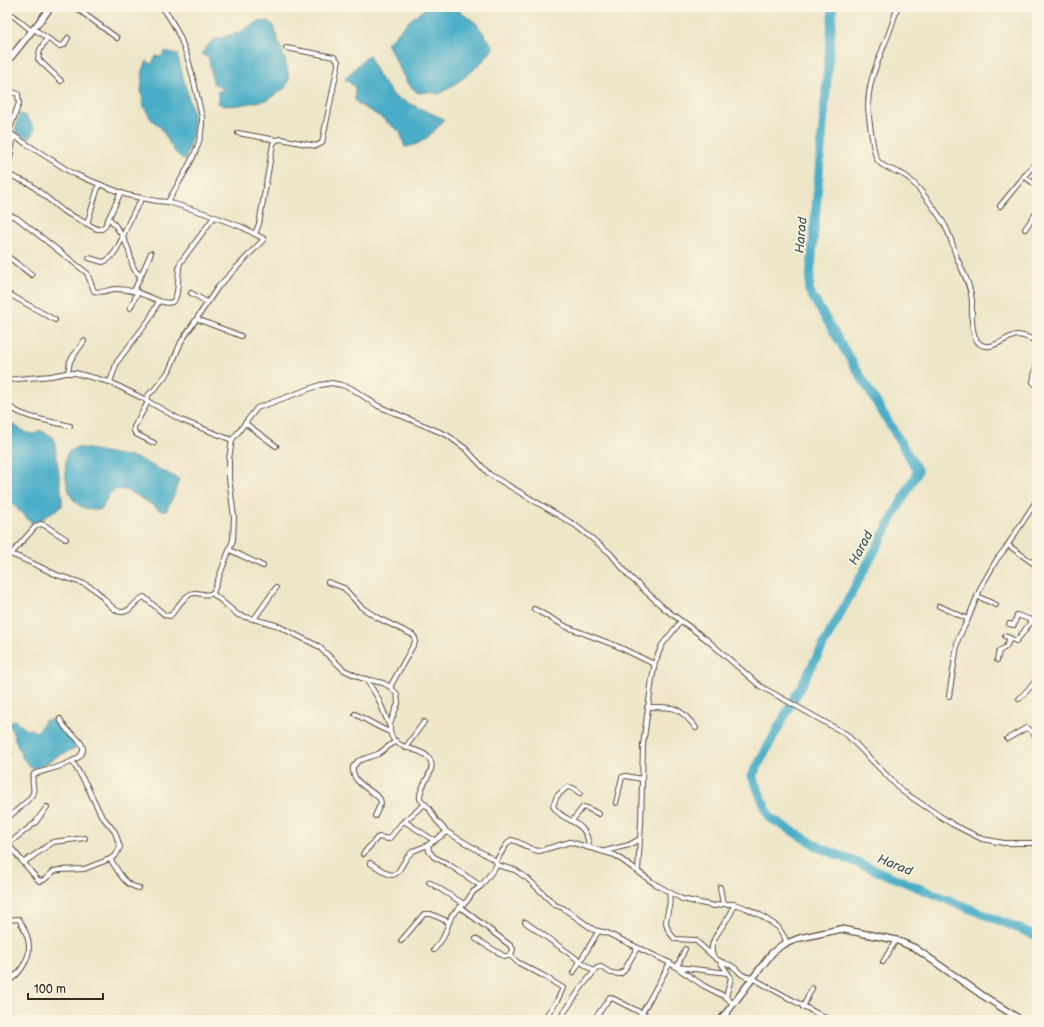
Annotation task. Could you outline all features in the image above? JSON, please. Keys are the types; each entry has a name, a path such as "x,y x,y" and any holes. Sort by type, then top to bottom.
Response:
{"street":[{"path":"8,60 51,7"},
{"path":"75,7 117,38"},
{"path":"162,7 171,19 182,40 202,117 202,125 194,157 168,202"},
{"path":"897,7 875,67 869,89 869,115 876,158 882,164 903,174 911,180 948,231 969,288 973,332 980,344 984,346 998,344 1011,336 1016,335 1037,341"},
{"path":"7,11 33,30 61,46 64,45 68,38"},
{"path":"47,38 40,50 38,59 61,81"},
{"path":"238,133 316,146 322,143 338,61 334,58 286,48"},
{"path":"7,90 18,94 19,103 8,130 14,136 72,173 121,192 142,198 168,202 214,217 242,227 264,239 218,287 181,342 169,371 149,394 134,427 134,431 136,434 154,443"},
{"path":"14,136 7,174 30,184 63,211 87,224 97,229 102,229 105,226 121,192"},
{"path":"255,234 259,224 271,152 273,144 276,140"},
{"path":"1000,206 1037,160"},
{"path":"1024,176 1037,186"},
{"path":"87,224 99,184"},
{"path":"89,258 98,261 106,261 110,258 123,237 142,198"},
{"path":"1025,229 1037,212"},
{"path":"7,214 17,218 87,273 94,290 98,292 116,289 136,291 159,301 170,303 175,300 178,293 178,269 180,263 214,217"},
{"path":"109,218 123,237 128,248 132,268 141,276"},
{"path":"130,308 151,253"},
{"path":"7,256 32,275"},
{"path":"7,293 55,320"},
{"path":"191,293 207,302"},
{"path":"110,382 117,362 149,320 159,301"},
{"path":"197,319 241,336"},
{"path":"68,373 70,361 84,341"},
{"path":"1036,367 1034,382 1037,386"},
{"path":"7,380 75,373 110,382 181,420 232,440"},
{"path":"66,539 40,524 35,527 9,554 37,564 56,575 89,586 96,590 117,611 122,613 128,610 140,599 144,598 165,615 170,616 188,594 197,593 207,596 212,594 230,550 234,533 234,517 229,478 229,459 232,440 257,408 320,385 332,383 351,388 378,406 447,435 466,449 489,474 575,525 610,553 629,576 665,609 706,639 760,686 846,734 902,791 952,824 982,839 1004,843 1037,843"},
{"path":"7,404 22,414 70,426"},
{"path":"245,423 276,446"},
{"path":"949,696 958,639 977,596 986,577 1037,500"},
{"path":"1008,545 1037,566"},
{"path":"230,550 263,566"},
{"path":"328,582 344,588 360,607 385,622 413,635 415,638 415,642 390,687"},
{"path":"254,619 276,588"},
{"path":"212,594 238,615 276,625 318,646 344,670 366,679 383,683 390,687 397,694 398,699 390,730"},
{"path":"977,596 996,605"},
{"path":"939,606 968,619"},
{"path":"534,609 567,627 606,641 654,664"},
{"path":"1005,636 1016,640 1022,635 1025,629 1035,623 1037,613"},
{"path":"1010,624 1014,625 1017,615 1035,623"},
{"path":"638,871 643,745 654,664 662,645 681,621"},
{"path":"997,660 1000,651 1006,647 1010,638"},
{"path":"366,679 378,698 393,738 406,748 427,756 431,762 431,768 419,797 447,832 496,863 515,870 528,879 555,905 563,908 584,924 598,932 607,933 670,963 704,986 726,997 733,1004"},
{"path":"1018,700 1037,680"},
{"path":"647,707 675,708 688,717 696,728"},
{"path":"355,714 381,728 390,730"},
{"path":"7,818 31,797 33,791 32,779 34,774 61,766 80,757 83,753 83,745 65,728 60,719"},
{"path":"406,748 424,722"},
{"path":"1007,739 1026,728 1030,729 1037,737"},
{"path":"375,816 381,803 380,798 357,780 354,775 353,767 358,762 378,754 396,741"},
{"path":"47,807 35,823 8,844 39,881 44,880 54,871 84,869 110,859 119,852 119,841 115,832 101,815 86,784 72,761"},
{"path":"616,803 622,777 626,776 642,780"},
{"path":"580,793 573,788 567,787 560,792 553,803 554,808 557,811 586,833 589,848"},
{"path":"363,854 377,838 388,839 404,821 425,804"},
{"path":"572,821 583,807 599,814"},
{"path":"404,821 435,841"},
{"path":"370,863 388,874 393,875 398,872 413,850 428,845 447,832"},
{"path":"23,863 52,842 85,838"},
{"path":"434,950 443,938 452,915 473,892 481,886 507,844 512,840 539,851 570,842 620,857 655,884 682,899 714,906 734,904 760,915 778,927 785,938 786,943"},
{"path":"604,851 629,845 640,840"},
{"path":"428,845 434,857 481,886"},
{"path":"110,859 125,882 132,887 139,888"},
{"path":"429,882 462,905 511,946 513,949 511,956"},
{"path":"720,887 723,904"},
{"path":"669,892 670,906 665,919 666,927 669,933 675,939 695,940 724,966 730,975 726,997"},
{"path":"734,904 731,913 714,940 712,952 715,958 732,966 742,976 752,978 829,1020"},
{"path":"401,941 424,914 431,914 449,922"},
{"path":"7,920 19,919 24,927 29,946 22,967 14,978 7,982"},
{"path":"525,922 594,971"},
{"path":"721,1020 772,953 786,943 800,938 841,929 896,940 915,948 982,996 1022,1020"},
{"path":"573,973 598,932"},
{"path":"476,939 504,956 511,956 518,962 563,988 557,1001 543,1020"},
{"path":"883,962 896,940"},
{"path":"560,1020 594,971 599,967 616,975 620,974 624,971 637,948"},
{"path":"677,967 685,950"},
{"path":"642,1013 670,963"},
{"path":"677,967 730,975 739,973"},
{"path":"803,1007 812,988"},
{"path":"594,1020 610,997 655,1020"}],"water":[{"path":"427,7 454,7 476,23 493,46 485,59 478,66 439,94 428,92 418,93 407,83 387,43 409,21"},
{"path":"269,21 274,26 287,67 289,79 285,88 267,100 224,106 218,103 218,91 225,90 213,83 209,59 202,54 212,40 241,32 251,25 260,22"},
{"path":"165,51 177,54 193,114 193,131 185,161 174,151 161,128 151,119 144,107 141,90 143,70 147,61 150,64 152,63 156,56 161,57"},
{"path":"369,54 380,78 395,97 444,119 427,138 417,144 405,147 400,132 379,116 358,104 355,100 355,87 345,79"},
{"path":"19,114 26,116 35,129 29,139 15,132"},
{"path":"7,420 26,433 35,434 39,430 52,436 55,444 62,506 37,522 32,523 7,499"},
{"path":"77,447 137,458 179,479 174,495 166,511 161,511 130,492 118,489 109,494 102,509 91,510 81,507 70,493 66,473 67,453"},
{"path":"54,719 64,734 70,739 79,743 79,745 41,766 31,768 22,757 9,723 15,720 26,730 31,729 35,732 38,731 44,721"}],"waterway":[{"name":"Harad","path":"833,7 809,291 918,471 752,776 770,818 821,848 1037,936"}]}
